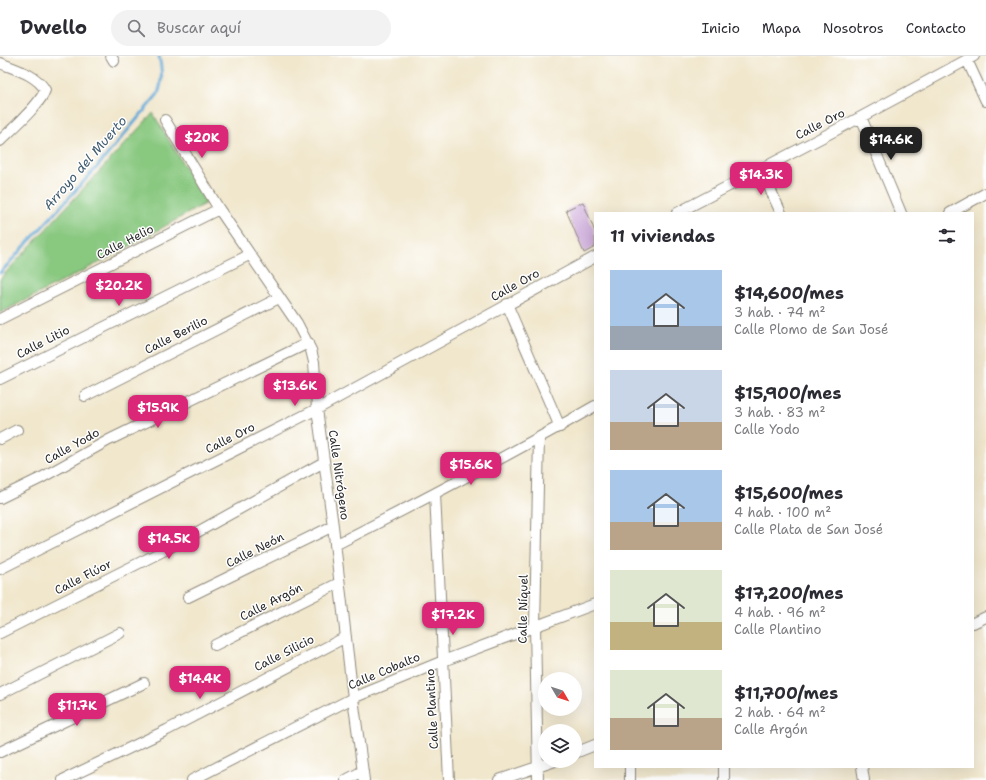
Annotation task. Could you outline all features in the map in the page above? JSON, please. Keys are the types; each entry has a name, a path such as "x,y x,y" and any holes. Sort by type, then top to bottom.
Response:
{"street":[{"path":"971,58 986,102"},
{"name":"Calle Oro","path":"679,212 971,58"},
{"path":"0,63 32,77 43,86 45,90 44,94 36,104 0,142"},
{"path":"861,117 901,212"},
{"name":"Calle Nitrógeno","path":"165,120 219,209 308,343 314,362 317,409 336,545 339,583 363,776"},
{"path":"761,169 781,212"},
{"path":"952,212 986,193"},
{"name":"Calle Helio","path":"0,319 219,209"},
{"name":"Calle Litio","path":"0,379 249,255"},
{"name":"Calle Oro","path":"0,569 317,409 594,258"},
{"name":"Calle Berilio","path":"85,396 279,298"},
{"path":"507,304 560,426"},
{"name":"Calle Yodo","path":"0,498 41,478 110,440 308,343"},
{"path":"336,545 435,494 594,407"},
{"path":"0,439 17,430"},
{"name":"Calle Níquel","path":"538,780 535,626 539,438"},
{"name":"Calle Flúor","path":"0,633 165,550 324,462"},
{"name":"Calle Plantino","path":"435,494 449,780"},
{"name":"Calle Neón","path":"188,597 333,526"},
{"name":"Calle Argón","path":"215,645 339,583"},
{"name":"Calle Cobalto","path":"192,780 353,698 443,661 594,604"},
{"path":"974,623 986,617"},
{"path":"0,694 120,634"},
{"name":"Calle Silicio","path":"63,780 167,730 346,637"},
{"path":"0,752 144,682"},
{"path":"582,750 594,745"},
{"path":"499,780 537,768"},
{"path":"630,768 630,780"},
{"path":"724,768 724,780"},
{"path":"862,768 864,780"},
{"path":"346,780 363,776"}],"green space":[{"path":"153,113 206,203 110,257 0,313 0,279"}],"building":[{"path":"583,202 594,230 594,248 584,253 566,210"}],"waterway":[{"name":"Arroyo del Muerto","path":"0,273 97,167 158,94 162,75 159,56"}]}
